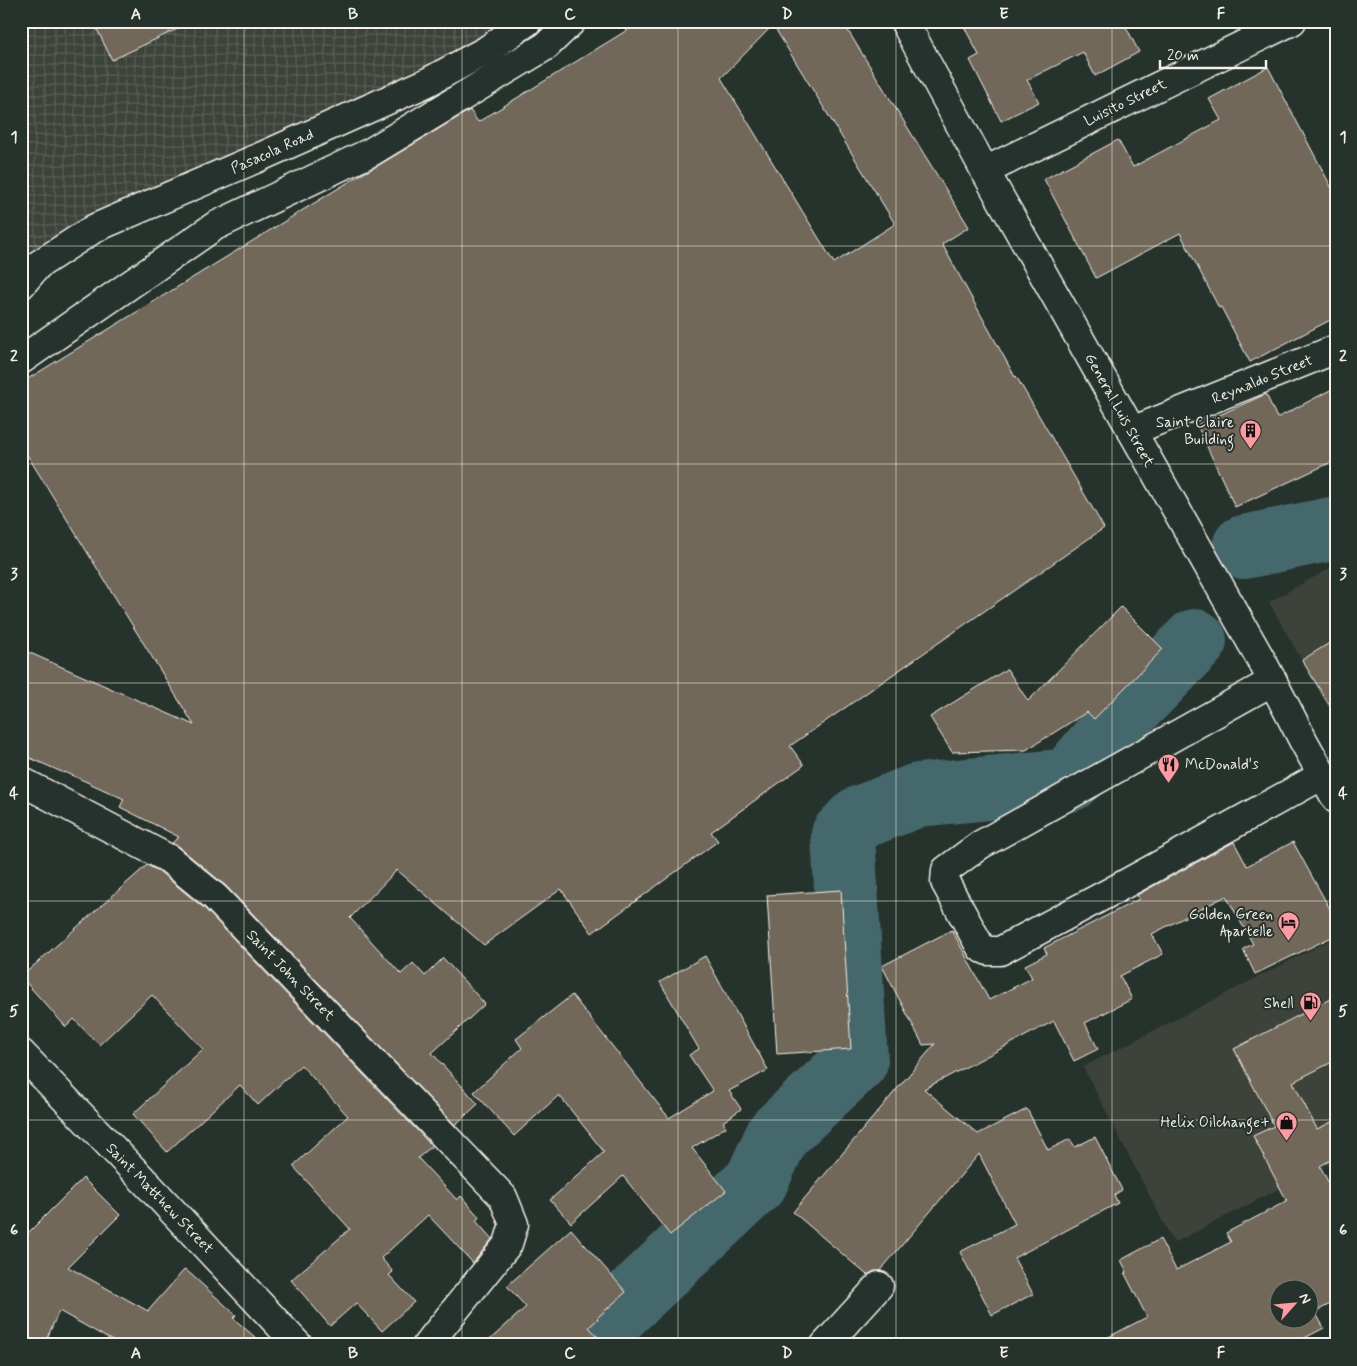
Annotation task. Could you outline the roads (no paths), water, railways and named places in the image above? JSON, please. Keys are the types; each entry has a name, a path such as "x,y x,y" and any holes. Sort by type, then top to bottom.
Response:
{"street":[{"name":"Pasacola Road","path":"21,285 38,265 95,228 426,83 488,50 528,21"},
{"path":"21,360 215,226 371,152 546,46 572,21"},
{"name":"General Luis Street","path":"904,21 985,170 1273,681 1329,787"},
{"name":"Luisito Street","path":"985,170 1292,21"},
{"name":"Reynaldo Street","path":"1132,431 1336,349"},
{"path":"1273,681 980,845 946,870 945,882 981,948 988,951 1000,951 1123,885 1329,787"},
{"name":"Saint John Street","path":"21,781 169,859 216,897 503,1197 514,1224 508,1244 427,1345"},
{"name":"Saint Matthew Street","path":"22,1056 150,1187 298,1345"},
{"path":"825,1345 879,1286"}],"waterway":[{"path":"1244,547 1336,528"},
{"path":"583,1345 756,1182 778,1134 856,1061 843,835 859,818 918,795 1069,780 1125,713 1195,641"}],"place":[{"name":"Saint Claire Building","path":"1250,450"},
{"name":"McDonald's","path":"1169,783"},
{"name":"Golden Green Apartelle","path":"1289,942"},
{"name":"Shell","path":"1310,1022"},
{"name":"Helix Oilchange+","path":"1286,1141"}]}
